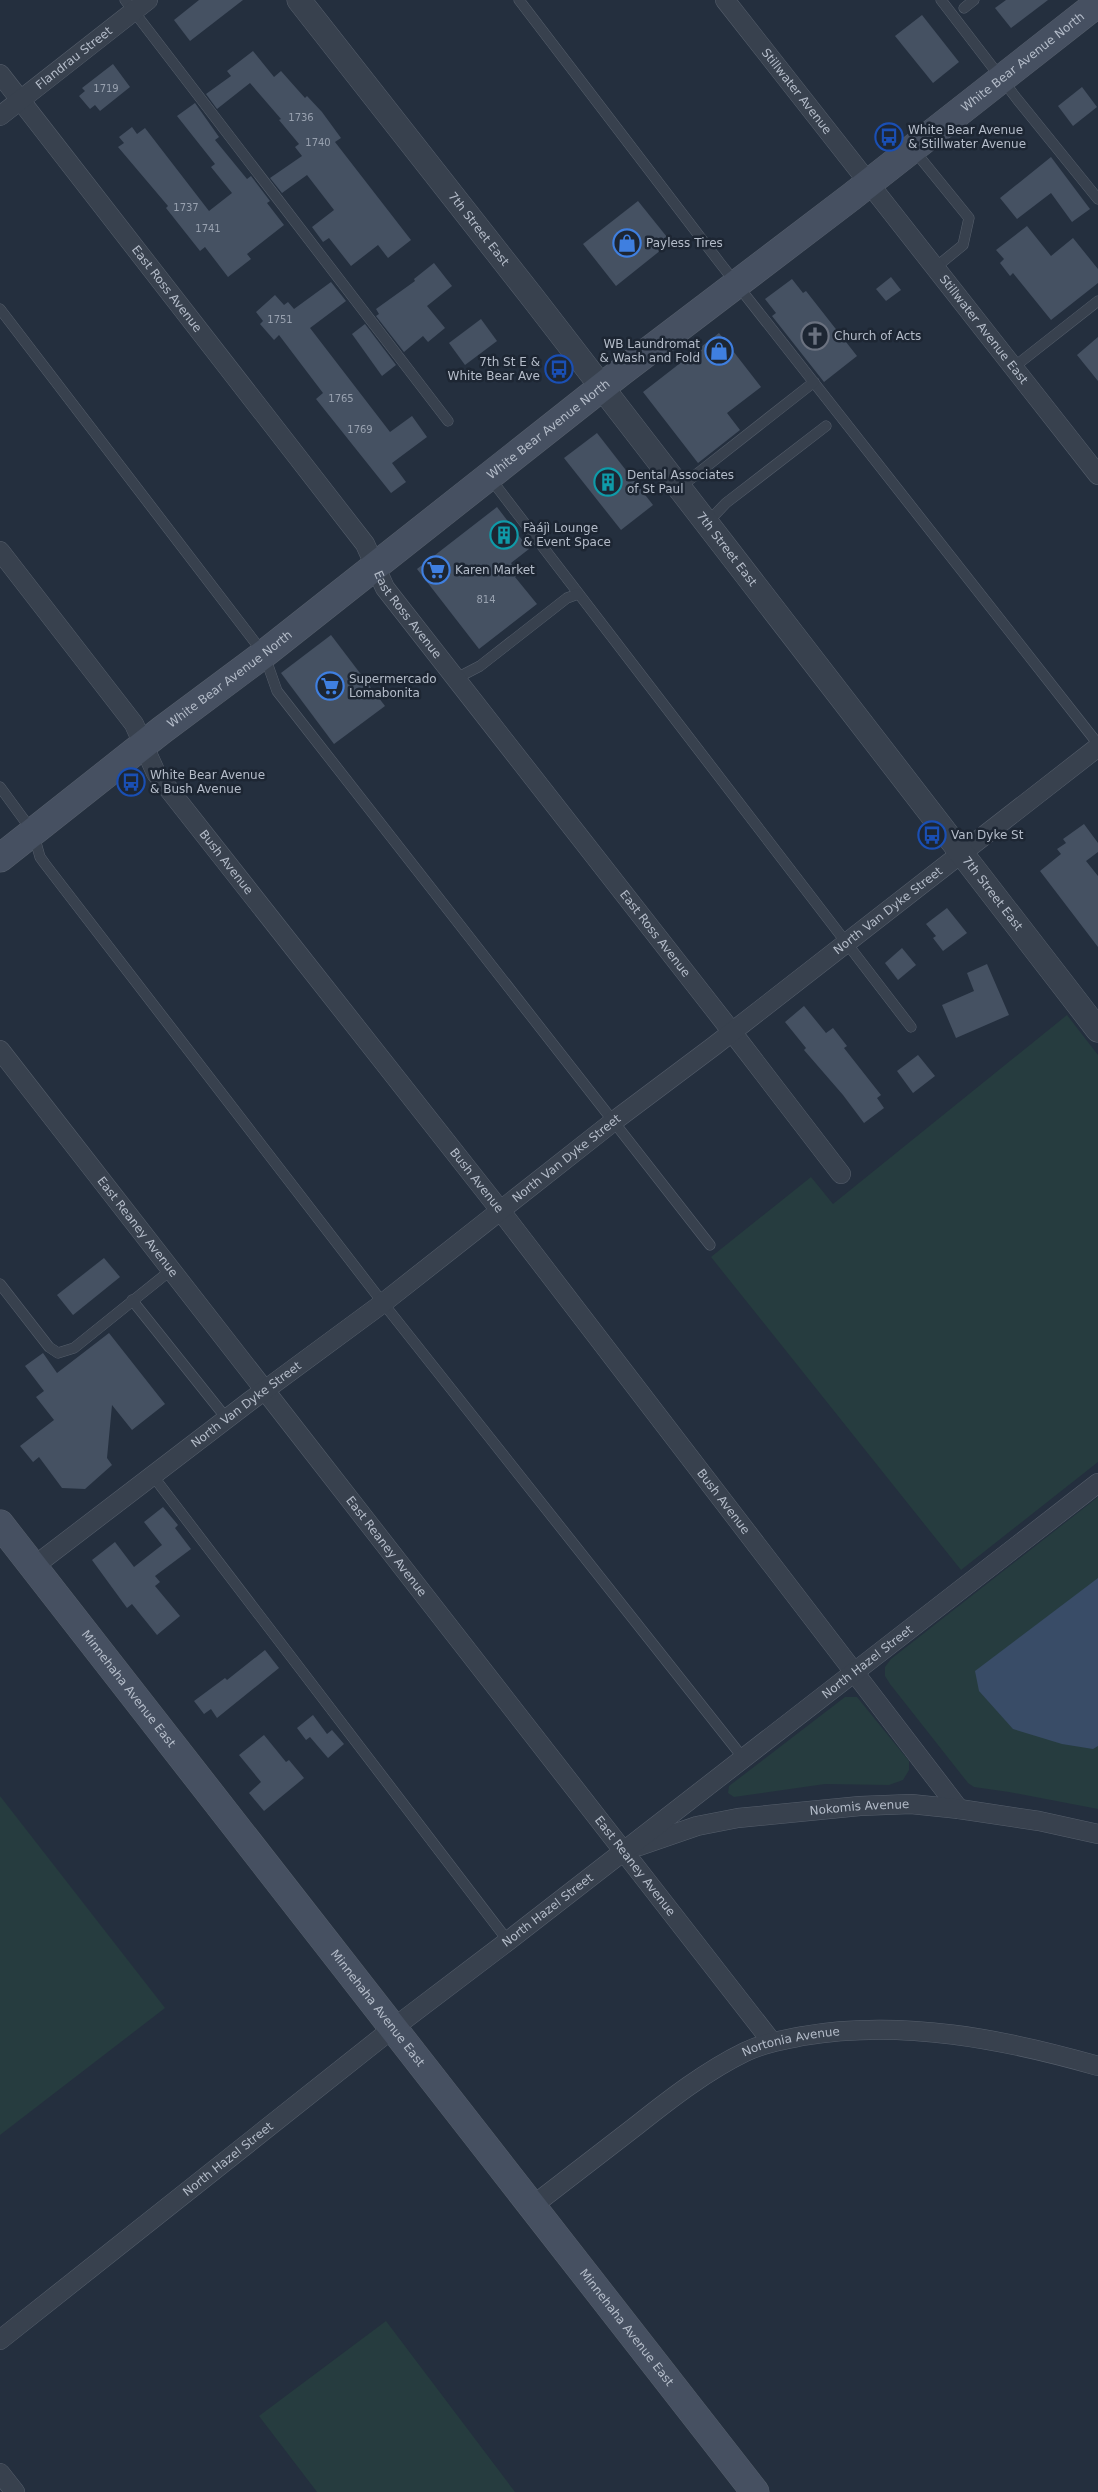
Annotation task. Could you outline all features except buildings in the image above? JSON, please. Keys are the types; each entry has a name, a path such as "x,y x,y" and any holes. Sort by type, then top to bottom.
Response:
{"main road":[{"name":"White Bear Avenue North","path":"0,858 1098,4"},
{"name":"Minnehaha Avenue East","path":"0,1524 755,2492"}],"street":[{"name":"7th Street East","path":"299,0 602,388 1098,1030"},
{"name":"Stillwater Avenue","path":"725,0 869,183"},
{"name":"Flandrau Street","path":"0,116 135,4"},
{"name":"East Ross Avenue","path":"0,74 365,544 385,588 454,679 732,1032 841,1174"},
{"name":"Stillwater Avenue East","path":"869,183 1098,475"},
{"name":"Bush Avenue","path":"0,551 134,724 156,773 500,1210 959,1809"},
{"name":"North Van Dyke Street","path":"33,1567 265,1390 383,1303 614,1121 847,943 1098,746"},
{"name":"East Reaney Avenue","path":"0,1050 772,2042"},
{"name":"North Hazel Street","path":"0,2340 392,2029 508,1942 1098,1483"},
{"name":"Nokomis Avenue","path":"624,1851 697,1826 738,1818 911,1804 1038,1821 1098,1834"},
{"name":"Nortonia Avenue","path":"531,2207 673,2097 746,2052 772,2042 817,2034 865,2030 917,2032 970,2037 1026,2046 1098,2066"},
{"path":"0,2473 15,2492"}],"lane":[{"path":"519,0 737,284 1098,746"},
{"path":"940,0 1098,199"},
{"path":"964,8 974,0"},
{"path":"135,4 448,421"},
{"path":"913,148 968,218 963,245 936,267"},
{"path":"1014,367 1098,301"},
{"path":"0,309 264,654 277,691 710,1245"},
{"path":"679,488 814,382"},
{"path":"707,524 726,503 826,426"},
{"path":"489,478 911,1027"},
{"path":"454,679 480,666 566,598 578,594"},
{"path":"0,787 33,832 45,864 383,1303 744,1758"},
{"path":"0,1284 49,1347 58,1353 74,1348 171,1270"},
{"path":"132,1300 226,1420"},
{"path":"152,1476 508,1942"}],"green space":[{"path":"1067,1015 1098,1055 1098,1462 961,1570 711,1257 811,1177 833,1204"},
{"path":"1098,1497 1098,1809 974,1787 968,1783 890,1684 885,1676 885,1667 891,1659"},
{"path":"845,1697 857,1697 909,1761 909,1770 903,1780 889,1785 825,1784 734,1797 728,1793 729,1786"},
{"path":"0,1796 165,2008 0,2135"},
{"path":"386,2321 515,2492 317,2492 259,2416"}],"water":[{"path":"1098,1578 1098,1746 1093,1749 1062,1744 1013,1729 979,1691 975,1671"}],"place":[{"name":"White Bear Avenue & Stillwater Avenue","path":"889,137"},
{"name":"Payless Tires","path":"627,243"},
{"name":"Church of Acts","path":"815,336"},
{"name":"WB Laundromat & Wash and Fold","path":"719,351"},
{"name":"7th St E & White Bear Ave","path":"559,369"},
{"name":"Dental Associates of St Paul","path":"608,482"},
{"name":"Fàájì Lounge & Event Space","path":"504,535"},
{"name":"Karen Market","path":"436,570"},
{"name":"Supermercado Lomabonita","path":"330,686"},
{"name":"White Bear Avenue & Bush Avenue","path":"131,782"},
{"name":"Van Dyke St","path":"932,835"}]}
